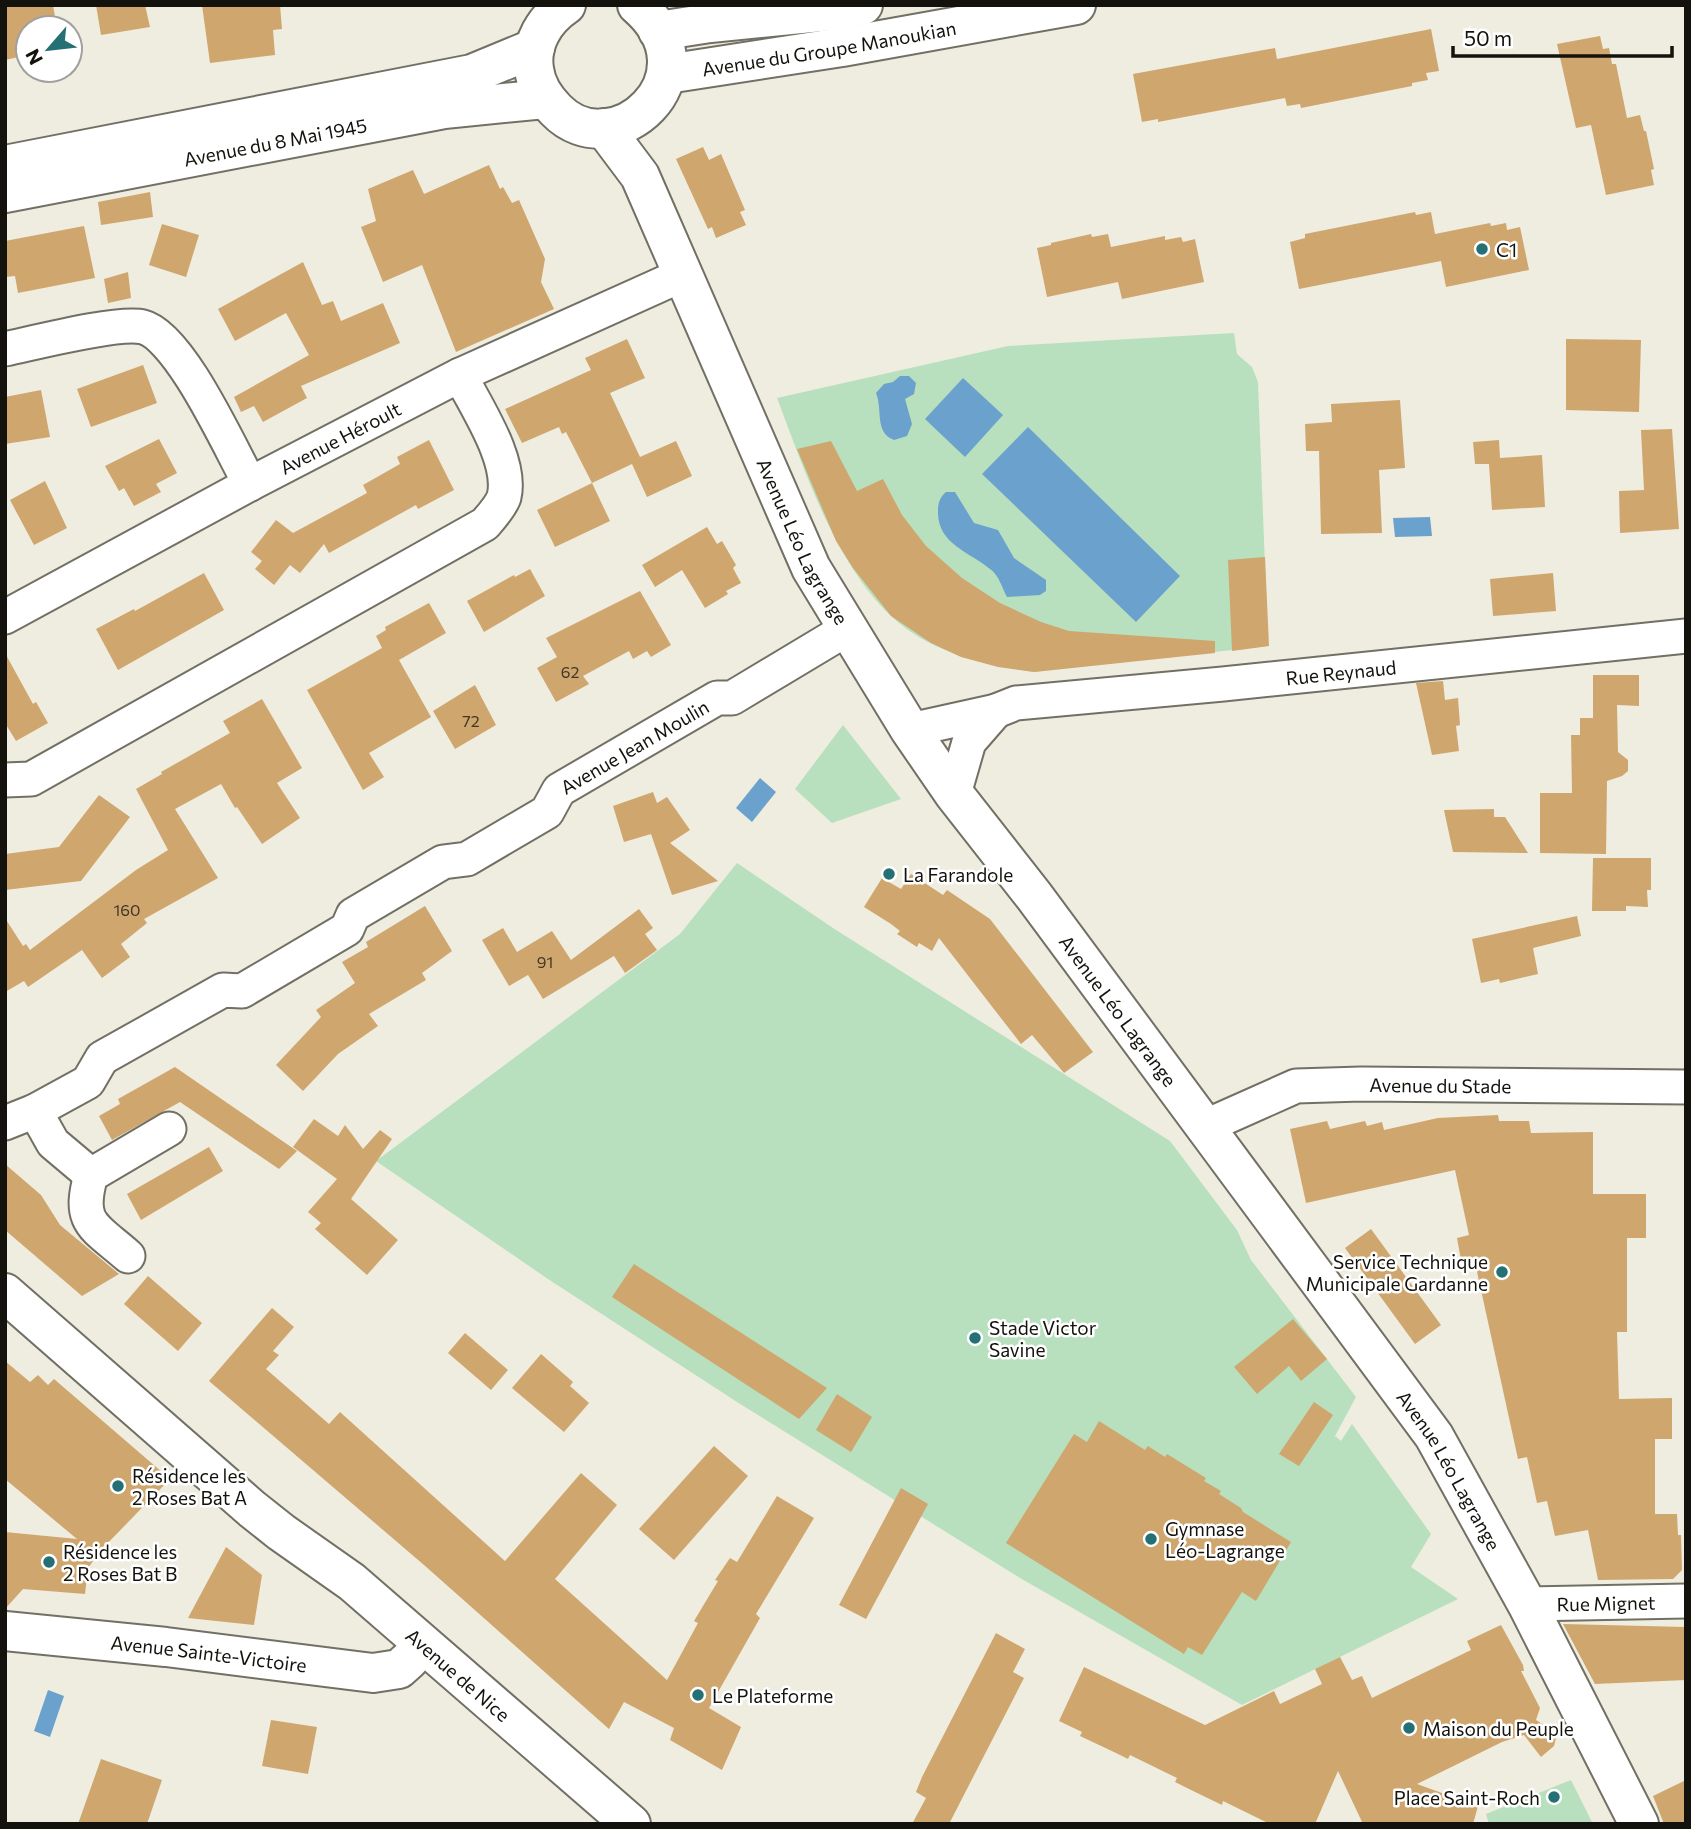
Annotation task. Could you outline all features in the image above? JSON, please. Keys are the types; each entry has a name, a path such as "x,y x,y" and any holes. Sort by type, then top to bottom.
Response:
{"main road":[{"name":"Avenue du Groupe Manoukian","path":"648,18 710,23 831,11 863,5"},
{"name":"Avenue du Groupe Manoukian","path":"667,74 842,47 1076,5"},
{"path":"550,19 533,66 537,83 545,99 561,115 581,126 604,128 624,124 641,114 658,97 667,74 666,51 648,18"},
{"name":"Avenue du 8 Mai 1945","path":"5,192 115,158 472,74 550,19"},
{"name":"Avenue du 8 Mai 1945","path":"5,165 115,158 444,109 545,99"},
{"name":"Avenue Léo Lagrange","path":"640,176 641,114"},
{"name":"Avenue Léo Lagrange","path":"604,128 640,176 811,568 847,629 954,794 1034,896 1434,1436 1527,1604 1639,1824"},
{"name":"Avenue de Nice","path":"5,1293 281,1532 408,1660 596,1824"},
{"name":"Avenue de Nice","path":"281,1532 352,1582 631,1824"},
{"name":"Avenue Sainte-Victoire","path":"5,1631 166,1647 373,1673 399,1669 408,1660"}],"street":[{"name":"Avenue Héroult","path":"5,617 250,484 460,375 682,275"},
{"path":"5,349 115,327 143,327 163,338 187,368 250,484"},
{"path":"5,780 31,779 485,524 504,499 505,473 495,444 460,375"},
{"name":"Avenue Jean Moulin","path":"20,1117 88,1082 102,1058 223,990 242,991 347,929 353,915 443,862 467,859 547,812 559,790 717,698 732,698 847,629"},
{"name":"Rue Reynaud","path":"910,730 996,711 1016,702 1223,684 1686,636"},
{"path":"954,794 969,742 996,711"},
{"name":"Avenue du Stade","path":"1204,1127 1296,1086 1361,1084 1686,1087"},
{"path":"20,1117 92,1175"},
{"path":"128,1256 92,1224 85,1211 92,1175 169,1129"},
{"name":"Rue Mignet","path":"1527,1604 1686,1601"}],"green space":[{"path":"1234,333 1237,354 1252,367 1258,382 1268,646 1034,672 977,661 922,639 891,616 853,570 823,514 777,398 1008,346"},
{"path":"843,725 901,799 832,823 795,789"},
{"name":"Stade Victor Savine","path":"737,863 836,930 1170,1141 1237,1230 1251,1260 1356,1397 1335,1436 1341,1441 1352,1424 1431,1534 1411,1567 1458,1599 1242,1705 1020,1578 737,1402 548,1279 376,1161 680,934"},
{"name":"Place Saint-Roch","path":"1571,1780 1593,1824 1489,1824 1486,1814"}],"water":[{"path":"900,376 909,376 916,383 914,394 905,399 912,424 907,436 894,440 881,426 876,393 884,384 893,382"},
{"path":"963,378 1003,415 965,457 925,419"},
{"path":"1028,427 1180,576 1136,622 982,474"},
{"path":"946,492 955,492 974,523 998,530 1014,558 1046,580 1046,591 1040,595 1007,597 993,572 956,546 943,532 938,511 940,500"},
{"path":"1430,517 1432,536 1395,537 1393,518"},
{"path":"760,778 776,792 752,822 736,808"},
{"path":"48,1690 64,1696 50,1737 34,1731"}],"building":[{"path":"5,5 53,5 55,14 14,14 14,58 5,60"},
{"path":"96,5 145,5 150,27 101,35"},
{"path":"202,5 280,5 282,29 273,30 275,55 210,63"},
{"path":"1431,29 1439,71 1426,73 1428,80 1412,83 1412,86 1301,108 1300,104 1287,106 1285,98 1158,122 1158,119 1142,122 1133,74 1275,48 1277,59"},
{"path":"1600,36 1603,49 1609,48 1612,64 1616,64 1627,118 1640,115 1654,169 1651,170 1654,185 1606,195 1591,125 1576,128 1557,44"},
{"path":"703,147 709,160 721,154 745,210 740,212 746,225 716,238 712,227 708,229 676,159"},
{"path":"489,165 500,189 503,187 512,203 519,200 545,259 541,282 554,309 456,352 422,265 383,282 361,227 376,221 368,189 413,170 424,194"},
{"path":"150,192 153,217 101,225 98,202"},
{"path":"1415,212 1416,215 1431,212 1435,234 1490,223 1491,226 1506,223 1507,230 1520,227 1529,270 1446,287 1441,261 1299,289 1290,242 1305,238 1305,234"},
{"path":"162,224 199,235 186,277 149,265"},
{"path":"84,226 95,278 18,293 15,276 5,277 5,241"},
{"path":"1091,234 1092,237 1108,234 1111,247 1165,236 1165,240 1181,237 1183,242 1195,239 1204,282 1122,299 1118,282 1047,297 1037,248"},
{"path":"303,262 322,305 333,301 341,321 383,303 400,343 301,386 307,398 263,422 254,406 241,412 234,397 309,355 286,313 235,341 218,309"},
{"path":"128,272 131,298 108,303 104,279"},
{"path":"627,339 645,378 610,393 640,457 676,441 692,476 647,497 632,464 592,483 566,432 562,434 559,427 522,443 505,409 591,370 585,358"},
{"path":"1566,339 1641,340 1639,412 1566,410"},
{"path":"143,365 157,403 91,427 77,389"},
{"path":"41,390 50,437 5,444 5,397"},
{"path":"1400,400 1405,468 1379,470 1382,533 1321,534 1319,451 1306,451 1305,424 1332,422 1331,404"},
{"path":"1672,429 1679,529 1620,533 1619,491 1644,490 1641,430"},
{"path":"159,439 177,473 156,484 161,492 134,506 124,488 119,491 105,466"},
{"path":"429,440 454,490 418,509 416,505 329,553 324,544 300,573 290,565 274,585 255,569 262,561 251,552 276,520 293,533 367,493 363,485 400,464 397,457"},
{"path":"1499,440 1500,458 1542,455 1545,507 1492,510 1489,464 1475,464 1473,442"},
{"path":"831,441 857,491 883,479 902,515 926,546 962,578 1000,603 1041,622 1069,631 1215,641 1215,653 1034,672 998,667 961,657 931,643 891,616 853,568 836,541 797,449"},
{"path":"45,481 67,528 34,545 10,500"},
{"path":"592,483 610,521 555,547 537,510"},
{"path":"707,527 717,544 722,541 736,565 733,568 741,583 705,608 682,570 655,587 642,565"},
{"path":"1265,557 1269,646 1232,651 1228,560"},
{"path":"530,569 545,596 484,632 467,601"},
{"path":"204,573 224,610 118,670 96,629"},
{"path":"1553,573 1556,611 1493,616 1490,579"},
{"path":"640,591 671,645 651,657 647,651 633,659 629,651 583,676 589,684 556,702 537,668 557,657 546,638"},
{"path":"429,603 446,633 399,660 431,717 369,753 384,777 363,790 307,690 382,648 376,636 386,630 385,627"},
{"path":"5,653 33,704 36,702 48,723 16,741 5,723"},
{"path":"1593,675 1639,675 1639,706 1617,705 1618,752 1628,760 1628,771 1607,781 1606,854 1540,853 1540,793 1572,793 1571,735 1580,735 1580,718 1593,718"},
{"path":"1443,681 1445,700 1458,698 1460,725 1456,726 1459,751 1432,755 1416,683"},
{"path":"475,685 496,725 455,749 433,711"},
{"path":"262,699 302,768 277,783 300,818 262,844 221,784 175,809 218,878 144,919 147,923 121,944 130,957 102,978 82,950 28,987 24,981 5,992 5,918 23,946 26,944 30,950 136,870 168,850 136,789 230,733 223,721"},
{"path":"653,792 657,803 667,797 690,830 670,843 718,881 672,895 651,834 624,842 613,806"},
{"path":"99,795 130,817 81,881 5,890 5,854 59,847"},
{"path":"1494,809 1494,817 1505,817 1528,853 1453,852 1444,810"},
{"path":"1593,858 1651,858 1648,907 1626,906 1626,911 1592,911"},
{"path":"911,874 943,895 947,890 990,919 1093,1052 1064,1073 1032,1035 1021,1044 939,938 932,951 919,943 917,947 897,934 900,931 891,924 864,907 882,878 901,889"},
{"path":"425,906 452,951 422,973 426,980 369,1014 378,1026 338,1054 303,1091 276,1065 321,1017 316,1010 355,983 342,962 368,947 366,942"},
{"path":"639,909 653,928 645,934 657,950 625,973 614,956 543,999 528,975 509,986 482,940 503,928 517,952 552,931 571,960"},
{"path":"1577,916 1581,936 1533,948 1538,974 1500,983 1499,979 1481,983 1472,939"},
{"path":"175,1067 297,1151 279,1169 180,1102 112,1140 99,1116 120,1104 118,1099"},
{"path":"1498,1115 1499,1121 1529,1121 1531,1133 1593,1132 1593,1194 1646,1194 1646,1238 1627,1238 1627,1332 1617,1332 1619,1399 1672,1398 1672,1439 1655,1439 1655,1514 1677,1514 1678,1535 1681,1535 1682,1570 1673,1579 1598,1580 1588,1530 1555,1536 1547,1501 1537,1503 1527,1457 1518,1459 1474,1258 1461,1260 1457,1238 1469,1235 1455,1170 1306,1203 1290,1129 1327,1121 1330,1129 1365,1121 1367,1126 1382,1122 1384,1130 1438,1118"},
{"path":"314,1119 338,1136 345,1125 363,1149 380,1130 392,1139 351,1199 398,1240 367,1275 315,1229 321,1223 308,1212 337,1179 293,1147"},
{"path":"209,1147 223,1171 141,1220 127,1194"},
{"path":"5,1164 41,1195 60,1225 119,1274 82,1296 5,1230"},
{"path":"1371,1229 1441,1325 1415,1344 1345,1248"},
{"path":"634,1264 827,1388 799,1419 612,1297"},
{"path":"148,1276 202,1323 178,1351 124,1304"},
{"path":"272,1308 294,1327 273,1351 279,1355 266,1369 329,1424 340,1412 505,1561 581,1473 617,1505 555,1579 667,1680 698,1623 694,1621 718,1581 715,1580 730,1558 737,1562 777,1496 814,1518 756,1614 760,1618 709,1708 741,1727 722,1770 670,1740 674,1728 624,1702 609,1729 424,1565 209,1381"},
{"path":"1293,1319 1327,1359 1301,1381 1289,1366 1257,1394 1234,1367"},
{"path":"465,1333 508,1370 491,1390 448,1353"},
{"path":"541,1354 573,1382 570,1386 589,1403 564,1432 512,1388"},
{"path":"5,1361 30,1382 38,1375 48,1385 54,1379 170,1479 102,1549 88,1568 85,1594 23,1589 5,1609 5,1532 77,1539 5,1479"},
{"path":"837,1394 872,1417 851,1452 816,1430"},
{"path":"1314,1402 1333,1415 1299,1466 1279,1454"},
{"name":"Gymnase Léo-Lagrange","path":"1099,1421 1145,1450 1148,1446 1165,1457 1167,1454 1206,1478 1204,1481 1221,1491 1219,1494 1291,1542 1256,1601 1242,1592 1202,1655 1188,1647 1184,1654 1006,1543 1074,1434 1087,1442"},
{"path":"714,1446 748,1476 674,1560 639,1529"},
{"path":"901,1488 928,1504 866,1619 839,1605"},
{"path":"226,1547 262,1575 254,1625 188,1618"},
{"path":"1563,1624 1686,1627 1686,1680 1595,1684"},
{"path":"1501,1625 1523,1665 1524,1671 1521,1671 1540,1708 1536,1720 1552,1730 1556,1738 1554,1746 1541,1757 1524,1735 1502,1742 1417,1784 1478,1806 1473,1824 1363,1824 1338,1771 1315,1824 1270,1824 1223,1801 1222,1805 1189,1789 1175,1782 1177,1778 1130,1755 1128,1759 1080,1736 1082,1732 1059,1721 1084,1667 1205,1725 1274,1691 1280,1704 1322,1684 1315,1669 1340,1657 1352,1680 1362,1676 1372,1698 1471,1650 1467,1641"},
{"path":"996,1633 1025,1649 1013,1672 1024,1678 949,1824 912,1824 926,1798 916,1792 922,1777"},
{"path":"271,1720 317,1727 308,1774 262,1766"},
{"path":"101,1759 162,1780 147,1824 78,1824"},
{"path":"1686,1780 1686,1824 1664,1824 1653,1796"}],"place":[{"name":"C1","path":"1482,249"},
{"name":"La Farandole","path":"889,874"},
{"name":"Service Technique Municipale Gardanne","path":"1502,1272"},
{"name":"Stade Victor Savine","path":"975,1338"},
{"name":"Résidence les 2 Roses Bat A","path":"118,1486"},
{"name":"Gymnase Léo-Lagrange","path":"1151,1539"},
{"name":"Résidence les 2 Roses Bat B","path":"49,1562"},
{"name":"Le Plateforme","path":"698,1695"},
{"name":"Maison du Peuple","path":"1409,1728"},
{"name":"Place Saint-Roch","path":"1554,1797"}]}
